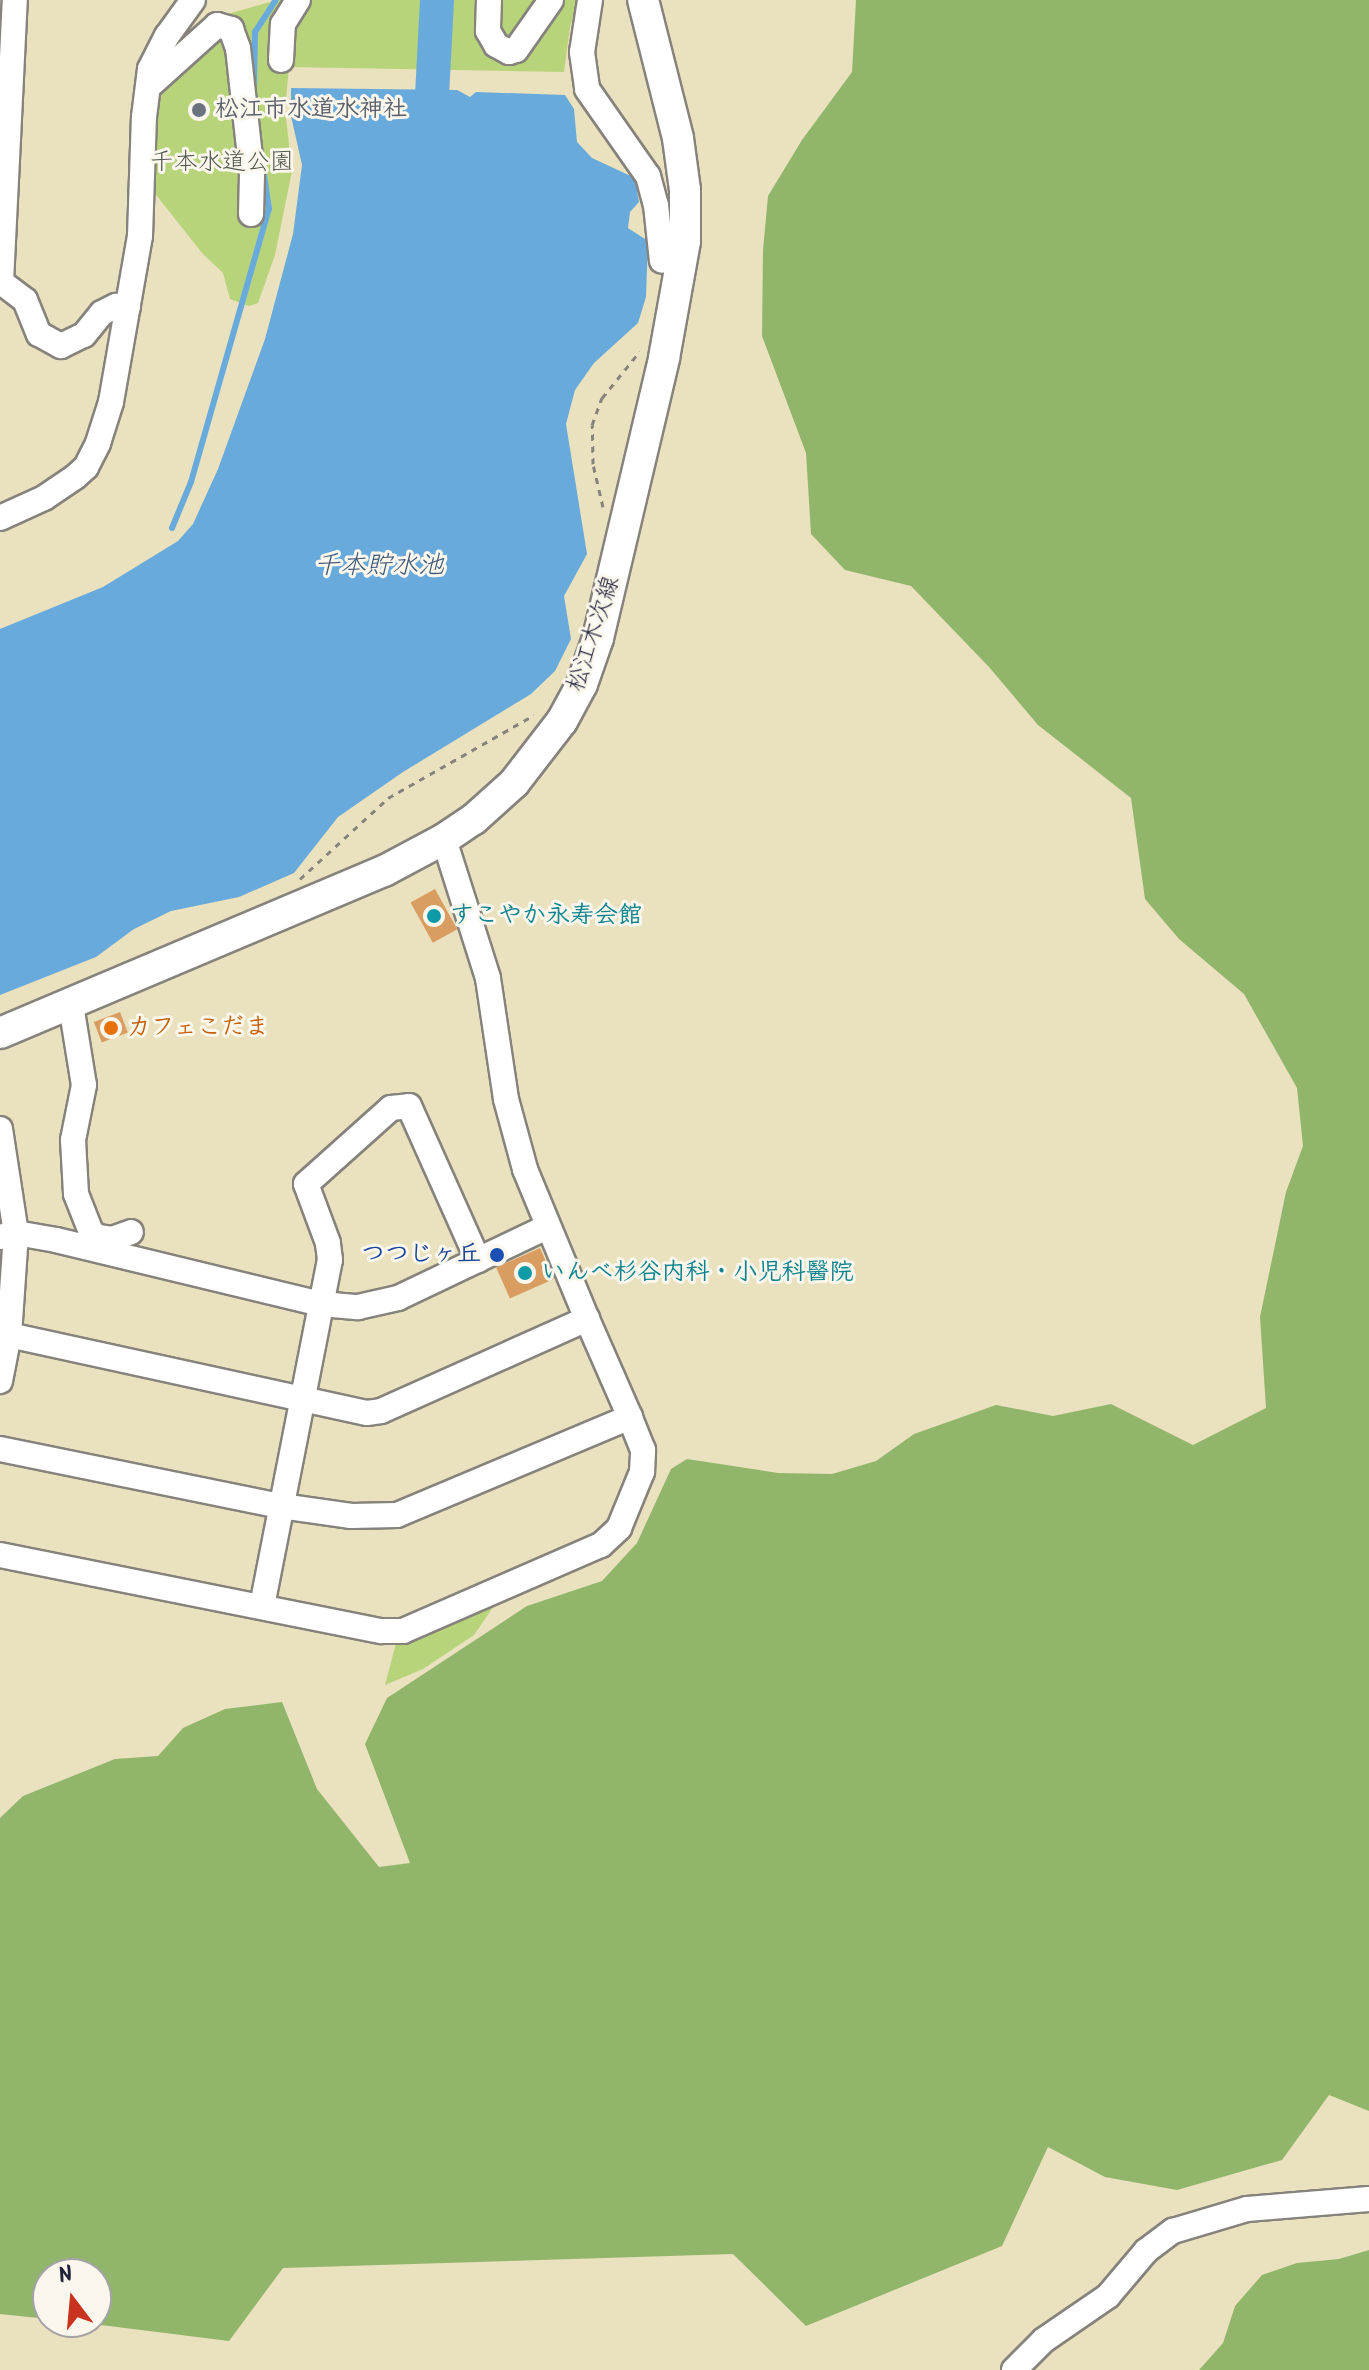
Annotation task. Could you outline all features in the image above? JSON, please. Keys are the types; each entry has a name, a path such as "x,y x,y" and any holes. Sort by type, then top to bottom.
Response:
{"main road":[{"name":"松江木次線","path":"0,1033 384,871 444,839 474,819 514,783 562,721 582,684 609,593 675,305 685,241 685,190 678,138 643,0"}],"street":[{"path":"15,0 5,95 0,282 25,300 39,334 61,346 84,335 102,313 116,306 128,307"},
{"path":"0,518 60,488 86,467 111,402 140,236 148,87 156,55 193,0"},
{"path":"281,60 283,24 298,0"},
{"path":"489,0 488,31 496,45 509,52 516,50 551,0"},
{"path":"590,0 582,52 584,77 594,102 648,176 656,205 662,261"},
{"path":"148,87 217,25 231,29 238,48 252,174 251,214"},
{"path":"0,1555 382,1631 403,1631 601,1545 619,1528 642,1472 643,1450 525,1169 506,1099 488,978 444,839"},
{"path":"71,1005 84,1085 73,1140 76,1194 91,1232 98,1237 112,1239 131,1232"},
{"path":"262,1606 330,1260 328,1243 306,1184 391,1108 409,1106 478,1260"},
{"path":"0,1130 8,1235 0,1381"},
{"path":"8,1235 321,1304 358,1307 379,1304 547,1227"},
{"path":"4,1336 367,1413 381,1411 587,1319"},
{"path":"0,1449 281,1506 351,1516 397,1515 630,1417"},
{"path":"1014,2370 1044,2340 1108,2296 1146,2251 1173,2231 1247,2209 1369,2199"}],"path":[{"path":"604,518 593,464 592,425 607,391 645,344"},
{"path":"295,883 388,798 542,711"}],"green space":[{"name":"千本水道公園","path":"277,0 578,0 570,27 564,72 289,67 285,109 292,171 275,255 258,303 249,306 230,299 223,273 202,253 153,191 152,110 164,65 217,17"},
{"path":"856,0 1369,0 1369,2111 1329,2095 1282,2160 1177,2190 1105,2177 1048,2147 1002,2246 806,2326 733,2254 283,2268 229,2341 112,2326 112,2258 32,2258 32,2317 0,2314 0,1818 23,1796 115,1759 158,1756 183,1728 225,1709 282,1702 317,1789 379,1867 410,1863 365,1744 387,1698 527,1606 602,1581 637,1543 671,1469 687,1459 778,1473 832,1474 876,1461 914,1434 996,1405 1053,1416 1111,1404 1193,1445 1266,1408 1260,1317 1286,1192 1303,1146 1297,1088 1244,994 1179,939 1145,899 1131,798 1038,725 989,667 911,586 845,570 811,534 806,453 762,336 763,250 768,196 802,140 852,72"},
{"path":"498,1600 474,1635 423,1669 385,1685 396,1643"},
{"path":"1369,2250 1369,2370 1199,2370 1223,2343 1235,2306 1262,2275 1297,2263 1339,2259"}],"water":[{"name":"千本貯水池","path":"291,88 457,90 470,97 476,92 565,95 574,109 577,142 592,158 635,178 639,202 630,212 628,228 648,241 646,297 638,323 594,363 575,390 566,424 587,554 564,596 571,639 555,671 531,694 403,772 338,817 294,873 239,897 171,911 134,929 96,957 0,995 0,629 103,587 178,541 193,524 218,469 265,339 293,234 302,165 291,116"}],"building":[{"name":"すこやか永寿会館","path":"435,889 457,929 433,943 411,903"},
{"name":"カフェこだま","path":"120,1012 128,1033 102,1043 94,1022"},
{"name":"いんべ杉谷内科・小児科醫院","path":"540,1248 554,1279 510,1299 496,1268"}],"waterway":[{"path":"254,84 255,32 276,0"},
{"path":"430,134 437,0"},
{"path":"172,528 191,482 269,209 261,155"}],"place":[{"name":"松江市水道水神社","path":"199,110"},
{"name":"すこやか永寿会館","path":"434,916"},
{"name":"カフェこだま","path":"111,1028"},
{"name":"つつじヶ丘","path":"497,1255"},
{"name":"いんべ杉谷内科・小児科醫院","path":"525,1273"}]}
